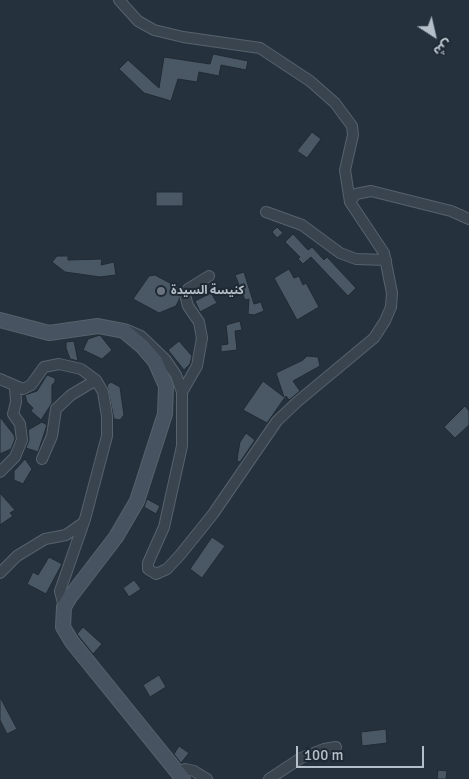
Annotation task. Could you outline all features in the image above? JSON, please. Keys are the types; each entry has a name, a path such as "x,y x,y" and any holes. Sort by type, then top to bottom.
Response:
{"main road":[{"path":"0,320 49,333 98,326 124,331 142,346 160,372 166,386 165,414 137,501 116,537 64,607 63,627 66,634 181,776"}],"street":[{"path":"119,0 138,22 154,30 182,37 253,46 267,52 320,88 335,103 352,126 353,135 345,170 350,202 379,244 386,260 390,278 390,307 385,321 374,338 277,421 213,514 180,555 167,569 160,573 152,573 148,563 164,528 182,446 182,392 176,375 155,348 141,336 129,330 124,331"},
{"path":"350,202 356,194 370,191 451,211 469,219"},
{"path":"266,212 302,225 340,253 356,259 386,260"},
{"path":"182,392 197,366 202,338 199,322 188,306 185,295 188,289 209,276"},
{"path":"0,380 15,387 28,387 44,367 53,364 81,369 96,380 103,392 107,416 107,436 104,454 60,591 64,607"},
{"path":"42,459 52,436 56,409 71,395 96,380"},
{"path":"0,472 15,457 22,440 20,424 13,414 16,402 15,387"},
{"path":"0,573 17,556 45,539 66,535 83,523"},
{"path":"269,779 301,758 324,749 336,748"},
{"path":"181,776 185,768 207,779"}],"building":[{"path":"213,54 248,61 246,70 221,65 219,76 199,72 197,82 178,79 171,101 144,93 119,69 128,60 159,88 164,57 210,64"},
{"path":"312,132 321,139 307,158 297,151"},
{"path":"156,192 183,192 183,206 156,206"},
{"path":"277,227 283,233 277,238 272,232"},
{"path":"293,234 308,250 312,247 324,260 327,257 356,288 348,296 311,257 303,264 298,259 300,257 285,242"},
{"path":"57,256 68,256 68,260 102,259 101,265 114,262 116,275 100,277 65,272 52,262"},
{"path":"289,269 294,278 299,276 303,285 306,283 319,307 297,320 274,278"},
{"path":"244,272 254,304 261,302 264,311 254,315 248,314 249,299 245,300 235,275"},
{"path":"155,275 181,289 176,306 159,313 133,299 149,276"},
{"path":"211,293 217,303 200,312 195,301"},
{"path":"240,321 242,330 235,331 237,350 221,352 221,345 228,344 226,325"},
{"path":"100,335 112,350 102,359 83,350 88,339"},
{"path":"74,341 78,361 70,359 66,348 66,342"},
{"path":"179,341 192,356 190,364 184,370 168,350"},
{"path":"307,356 318,357 320,366 293,381 300,391 289,400 286,396 267,423 243,410 263,381 284,397 276,373 303,360"},
{"path":"47,375 55,378 55,382 52,385 52,403 41,420 31,411 33,408 27,402 25,395 37,391"},
{"path":"111,382 120,387 124,415 120,420 114,419 107,385"},
{"path":"465,406 469,411 469,425 455,438 444,427"},
{"path":"0,417 15,439 11,449 0,454"},
{"path":"42,422 47,425 38,452 26,448 29,440 28,430"},
{"path":"246,433 255,440 240,462 237,461 240,442"},
{"path":"25,459 32,469 23,484 14,480 14,471"},
{"path":"0,493 15,510 10,513 13,516 0,525"},
{"path":"147,499 160,506 156,514 144,507"},
{"path":"212,537 225,546 202,578 190,569"},
{"path":"49,557 62,564 46,594 27,584 33,572 38,575"},
{"path":"134,580 141,589 129,597 123,588"},
{"path":"83,627 102,644 93,654 77,634"},
{"path":"159,675 166,687 150,697 143,685"},
{"path":"0,697 17,729 7,734 0,720"},
{"path":"386,729 387,743 362,746 361,732"},
{"path":"179,746 189,753 181,763 174,754"},
{"path":"438,770 447,771 446,779 437,779"}],"place":[{"name":"كنيسة السيدة","path":"161,291"}]}
